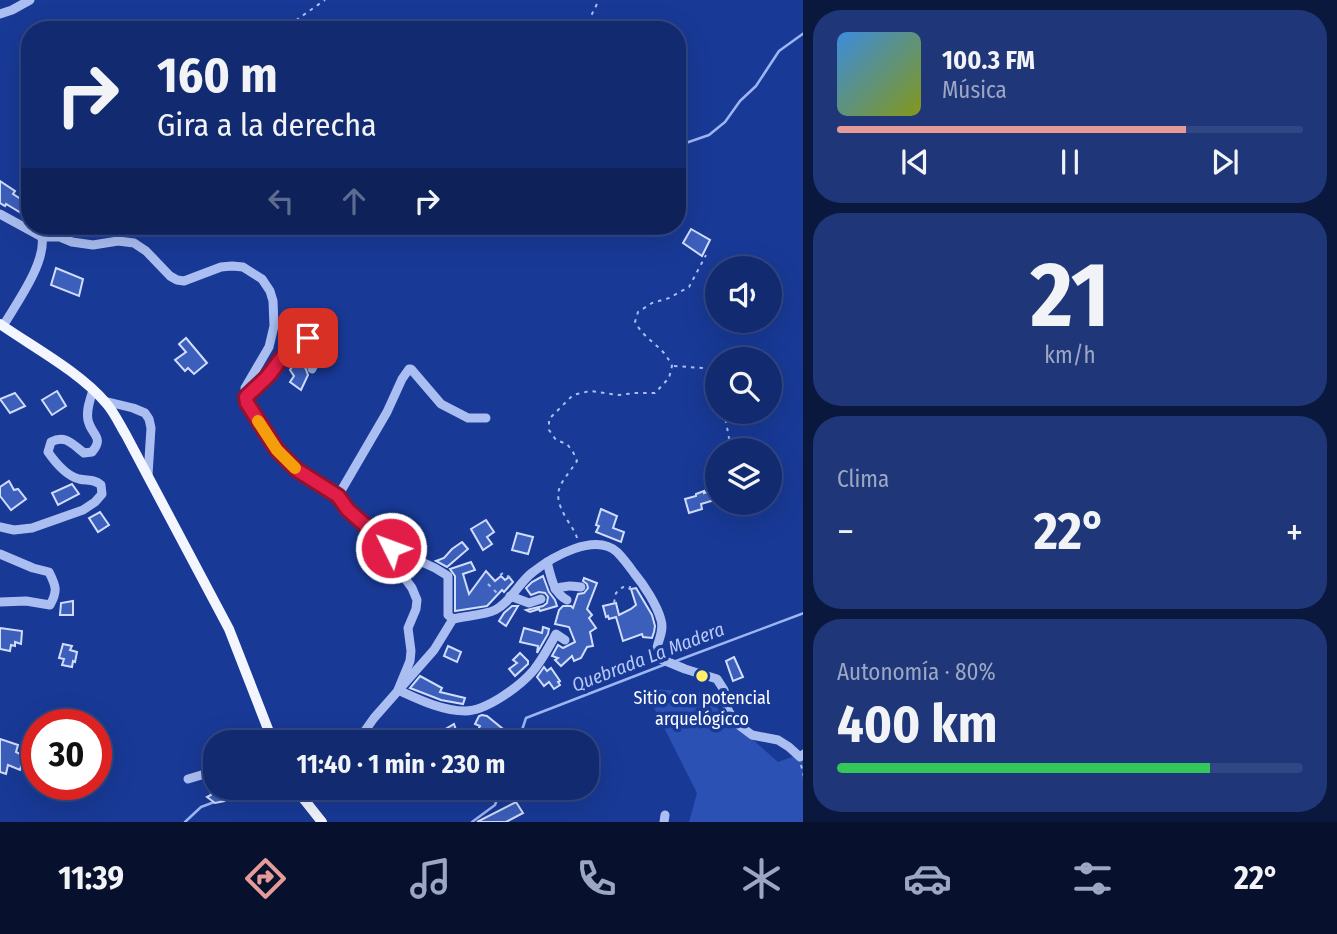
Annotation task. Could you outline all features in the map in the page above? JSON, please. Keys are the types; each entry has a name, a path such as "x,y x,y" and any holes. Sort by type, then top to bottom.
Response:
{"main road":[{"path":"2,325 39,349 104,401 126,435 229,629 268,730"},
{"path":"304,800 321,822"}],"street":[{"path":"0,14 30,0"},
{"path":"0,214 21,226"},
{"path":"38,235 60,237 93,246 118,241 134,243 146,250 177,280 184,281 221,267 232,266 243,267 262,279 273,301 274,326 269,347 245,388 251,409 277,450 297,470 338,496 348,510 391,548 447,576 448,615 453,619 493,611 508,599 531,573 579,546 610,548 617,551 633,571 662,620 662,635 658,641 656,657 717,679 724,690 728,710 736,723 752,734 778,740 802,756"},
{"path":"2,325 41,258 42,237"},
{"path":"246,397 302,338 314,340 321,349 312,369"},
{"path":"338,496 409,369 441,404 468,418 486,418"},
{"path":"0,527 13,530 32,528 82,510 102,494 101,485 96,481 71,475 48,452 51,442 61,438 69,440 84,453 92,452 98,445 87,418 93,390"},
{"path":"104,401 134,408 145,413 149,419 151,428 148,477"},
{"path":"391,548 395,565 412,588 417,600 408,628 410,661 398,690"},
{"path":"0,554 49,572 56,587 55,598 50,606 26,601 0,602"},
{"path":"547,562 555,589 566,600"},
{"path":"555,589 581,587"},
{"path":"508,599 529,603 541,598"},
{"path":"366,730 433,652 453,619"},
{"path":"398,690 440,707 474,710 498,700 531,673 556,634 565,640"},
{"path":"188,779 203,775"}],"path":[{"path":"295,21 325,0"},
{"path":"588,21 599,0"},
{"path":"579,546 576,534 557,501 561,486 577,461 567,444 556,440 549,430 549,419 573,395 590,391 620,395 655,393 669,378 672,366 667,354 642,335 635,322 638,312 689,287 706,255"},
{"path":"672,366 705,368"},
{"path":"614,603 616,593 621,587 631,587 633,571"},
{"path":"500,575 503,573 516,582 525,579"},
{"path":"488,584 508,599"},
{"path":"802,756 803,777"}],"shaded area":[{"path":"644,688 700,693 778,762 803,753 803,822 689,822 697,793"}],"building":[{"path":"0,181 15,191 13,194 21,199 21,213 6,204 5,206 0,203"},
{"path":"691,229 710,240 702,256 683,243"},
{"path":"56,268 83,279 79,296 51,285"},
{"path":"186,338 207,363 194,374 188,368 185,371 175,360 186,352 179,344"},
{"path":"296,360 305,367 308,375 301,390 290,382 294,376 290,370"},
{"path":"57,391 66,406 52,415 42,400"},
{"path":"15,393 25,406 10,413 0,399"},
{"path":"9,481 14,490 18,489 26,499 11,510 0,496 0,487"},
{"path":"72,484 79,494 58,505 52,493"},
{"path":"704,493 705,503 701,504 702,509 689,513 685,499"},
{"path":"601,509 617,516 613,528 624,532 621,542 596,532"},
{"path":"100,512 109,525 98,532 89,518"},
{"path":"486,520 494,532 487,537 492,544 483,550 471,529"},
{"path":"517,533 533,537 528,554 512,550"},
{"path":"462,542 468,549 447,567 436,561 444,558"},
{"path":"471,562 475,570 463,574 469,594 486,571 495,581 501,576 505,580 509,577 513,582 487,606 455,611 455,576 450,569"},
{"path":"543,576 557,606 530,612 526,610 547,603 548,597 545,593 531,595 526,588"},
{"path":"584,578 597,583 587,609 596,628 590,632 593,646 587,647 581,658 574,661 572,656 561,666 555,660 558,658 552,656 558,645 563,648 575,642 569,627 555,624 559,610 563,606 573,608 578,594 584,593 588,588"},
{"path":"636,588 652,615 654,632 652,638 643,637 642,634 623,641 616,617 606,617 603,606 616,603 619,615 631,609 636,605 631,589"},
{"path":"73,601 73,615 60,615 61,603"},
{"path":"512,606 518,606 506,626 499,621"},
{"path":"543,627 549,629 548,634 537,653 538,646 520,642 524,628 542,633"},
{"path":"0,628 22,631 21,644 15,642 10,651 0,649"},
{"path":"63,644 72,646 70,650 77,652 72,667 62,665 64,659 59,658"},
{"path":"448,646 461,652 457,662 444,656"},
{"path":"520,653 528,664 515,676 509,669 517,663 513,660"},
{"path":"734,657 743,677 733,681 726,661"},
{"path":"544,667 547,671 551,668 560,681 560,685 554,689 549,682 544,686 537,677"},
{"path":"420,676 442,688 440,692 465,698 463,704 441,700 410,688"},
{"path":"479,716 487,716 503,729 478,730 480,726 475,724"},
{"path":"454,724 456,730 444,730"},
{"path":"0,739 18,745 16,752 21,754 21,766 20,770 8,765 6,774 0,772"},
{"path":"516,802 523,813 506,822 477,822"}],"waterway":[{"path":"686,143 709,135 725,122 740,101 756,86 779,51 803,34"},
{"name":"Quebrada La Madera","path":"676,661 803,613"},
{"name":"Quebrada La Madera","path":"522,730 526,718 666,664"},
{"name":"Quebrada La Madera","path":"472,822 495,805 497,800"},
{"path":"185,822 201,807 217,801"}],"slow traffic":[{"path":"258,421 277,450 295,468"}],"place":[{"name":"Sitio con potencial arquelógicco","path":"702,676"}],"route":[{"path":"308,338 302,338 292,346 269,375 246,397 247,403 277,450 297,470 338,496 348,510 391,548"}]}
